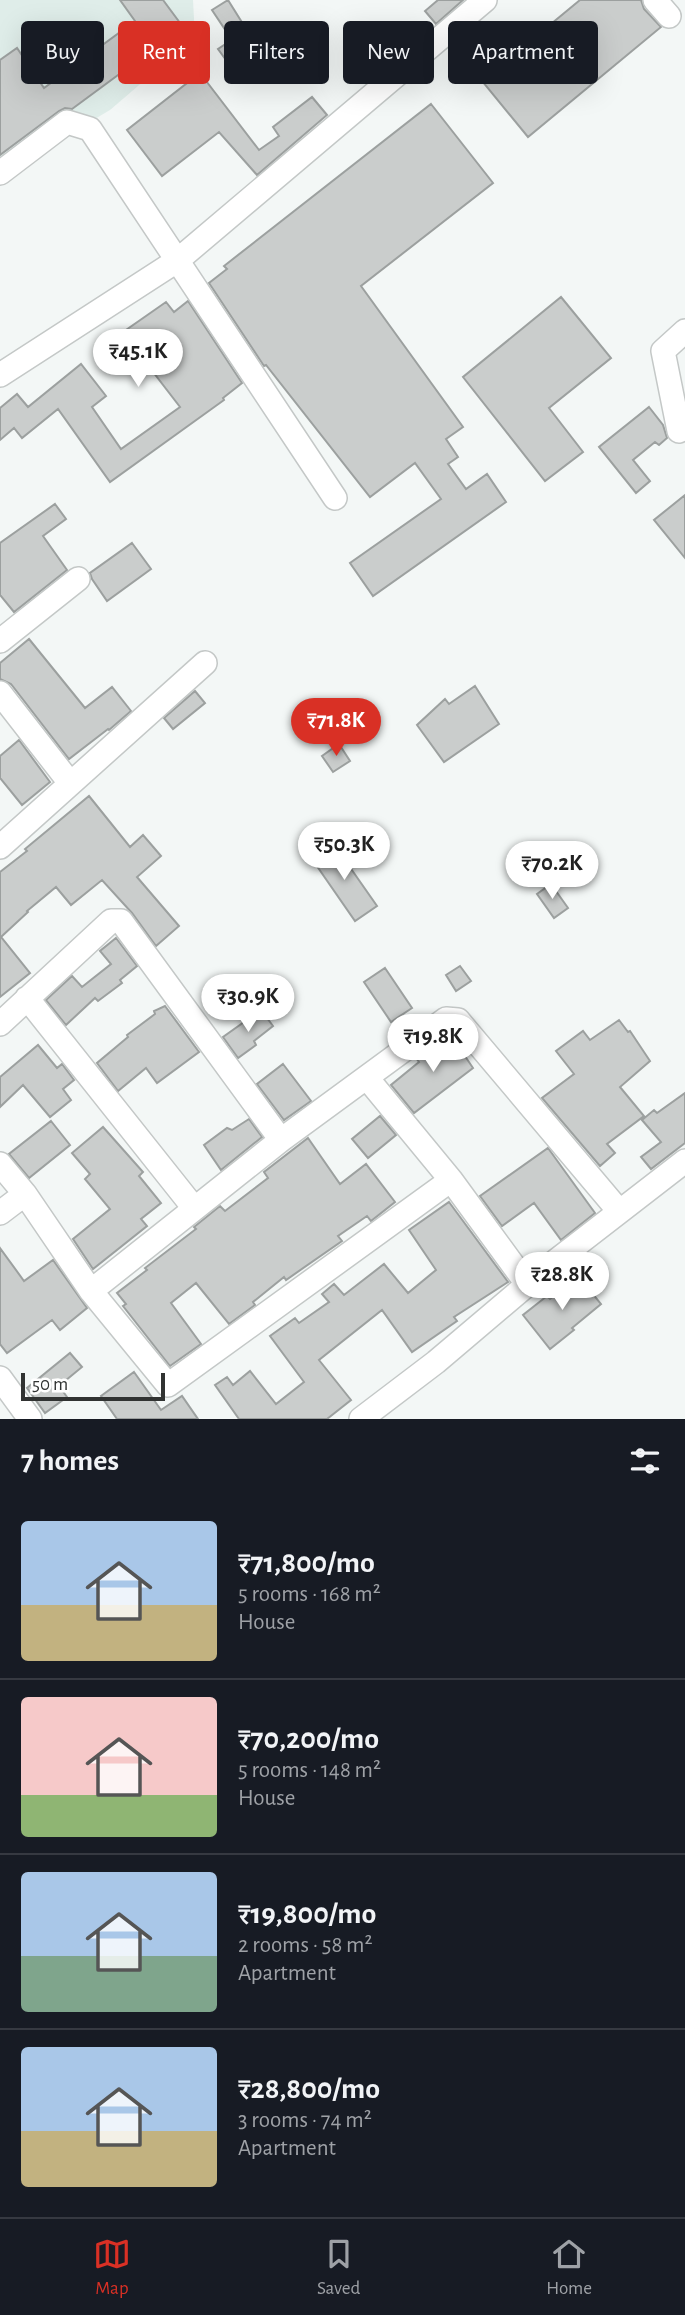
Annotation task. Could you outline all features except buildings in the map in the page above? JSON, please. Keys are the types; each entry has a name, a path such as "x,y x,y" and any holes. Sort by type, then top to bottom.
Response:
{"street":[{"path":"0,375 178,260 485,0"},
{"path":"0,173 67,122 89,129 335,498"},
{"path":"679,431 663,351 685,331"},
{"path":"0,641 78,579"},
{"path":"0,847 205,663"},
{"path":"0,693 70,783"},
{"path":"0,1024 111,921 121,921 281,1140"},
{"path":"27,998 194,1208"},
{"path":"91,1291 281,1140 446,1019 458,1020 619,1211"},
{"path":"367,1077 451,1180 527,1284"},
{"path":"361,1419 436,1362 527,1284 685,1161"},
{"path":"0,1164 25,1195 91,1291 168,1385 451,1180"},
{"path":"0,1213 25,1195"},
{"path":"0,1378 30,1419"}],"shaded area":[{"path":"0,0 193,0 194,21 118,21 118,84 140,84 110,110 0,175"}]}
